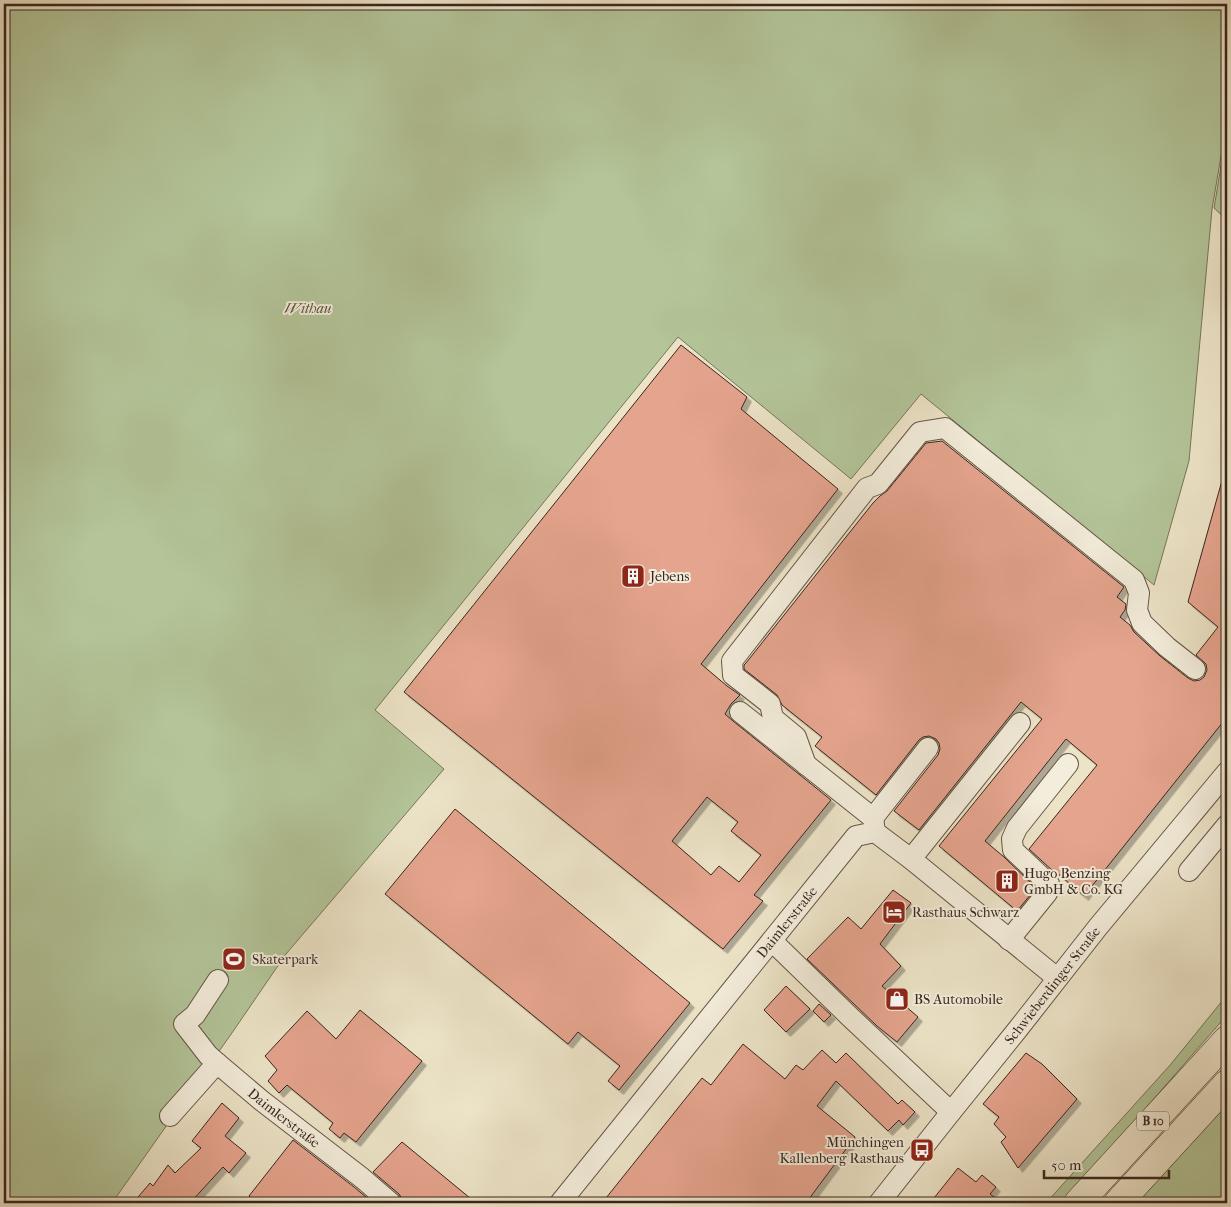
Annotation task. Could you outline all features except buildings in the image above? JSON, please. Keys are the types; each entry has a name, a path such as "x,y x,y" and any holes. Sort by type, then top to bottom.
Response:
{"highway":[{"name":"B 10","path":"1078,1203 1227,1040"},
{"name":"B 10","path":"1118,1203 1227,1084"}],"street":[{"path":"806,766 796,737 773,718 770,704 733,675 732,661 867,488 878,484 920,432 945,428 1134,580 1139,593 1136,610 1142,623 1194,669"},
{"path":"740,712 806,766 911,859 1057,978"},
{"path":"911,859 1020,723"},
{"path":"874,825 928,748"},
{"path":"1010,940 1047,893 1049,884 1013,850 1012,840 1018,828 1068,764"},
{"name":"Schwieberdinger Straße","path":"879,1203 1098,927 1227,772"},
{"name":"Daimlerstraße","path":"560,1203 856,836 874,825"},
{"path":"1190,871 1227,825"},
{"path":"772,941 854,1022 951,1112"},
{"name":"Daimlerstraße","path":"218,980 195,1015 184,1024 208,1055 262,1101 362,1178 391,1203"},
{"path":"170,1116 217,1063"}],"green space":[{"name":"Withau","path":"4,4 1227,4 1227,121 1212,209 1189,461 1154,585 921,394 851,479 678,337 375,710 444,769 286,954 112,1203 4,1203"},
{"path":"1227,130 1227,220 1214,208"},
{"path":"1227,995 1227,1015 1063,1203 1046,1203 1171,1064"},
{"path":"1227,1103 1227,1203 1137,1203"}],"place":[{"name":"Jebens","path":"633,576"},
{"name":"Hugo Benzing GmbH & Co. KG","path":"1007,881"},
{"name":"Rasthaus Schwarz","path":"894,912"},
{"name":"Skaterpark","path":"234,959"},
{"name":"BS Automobile","path":"897,999"},
{"name":"Münchingen Kallenberg Rasthaus","path":"922,1150"}]}
